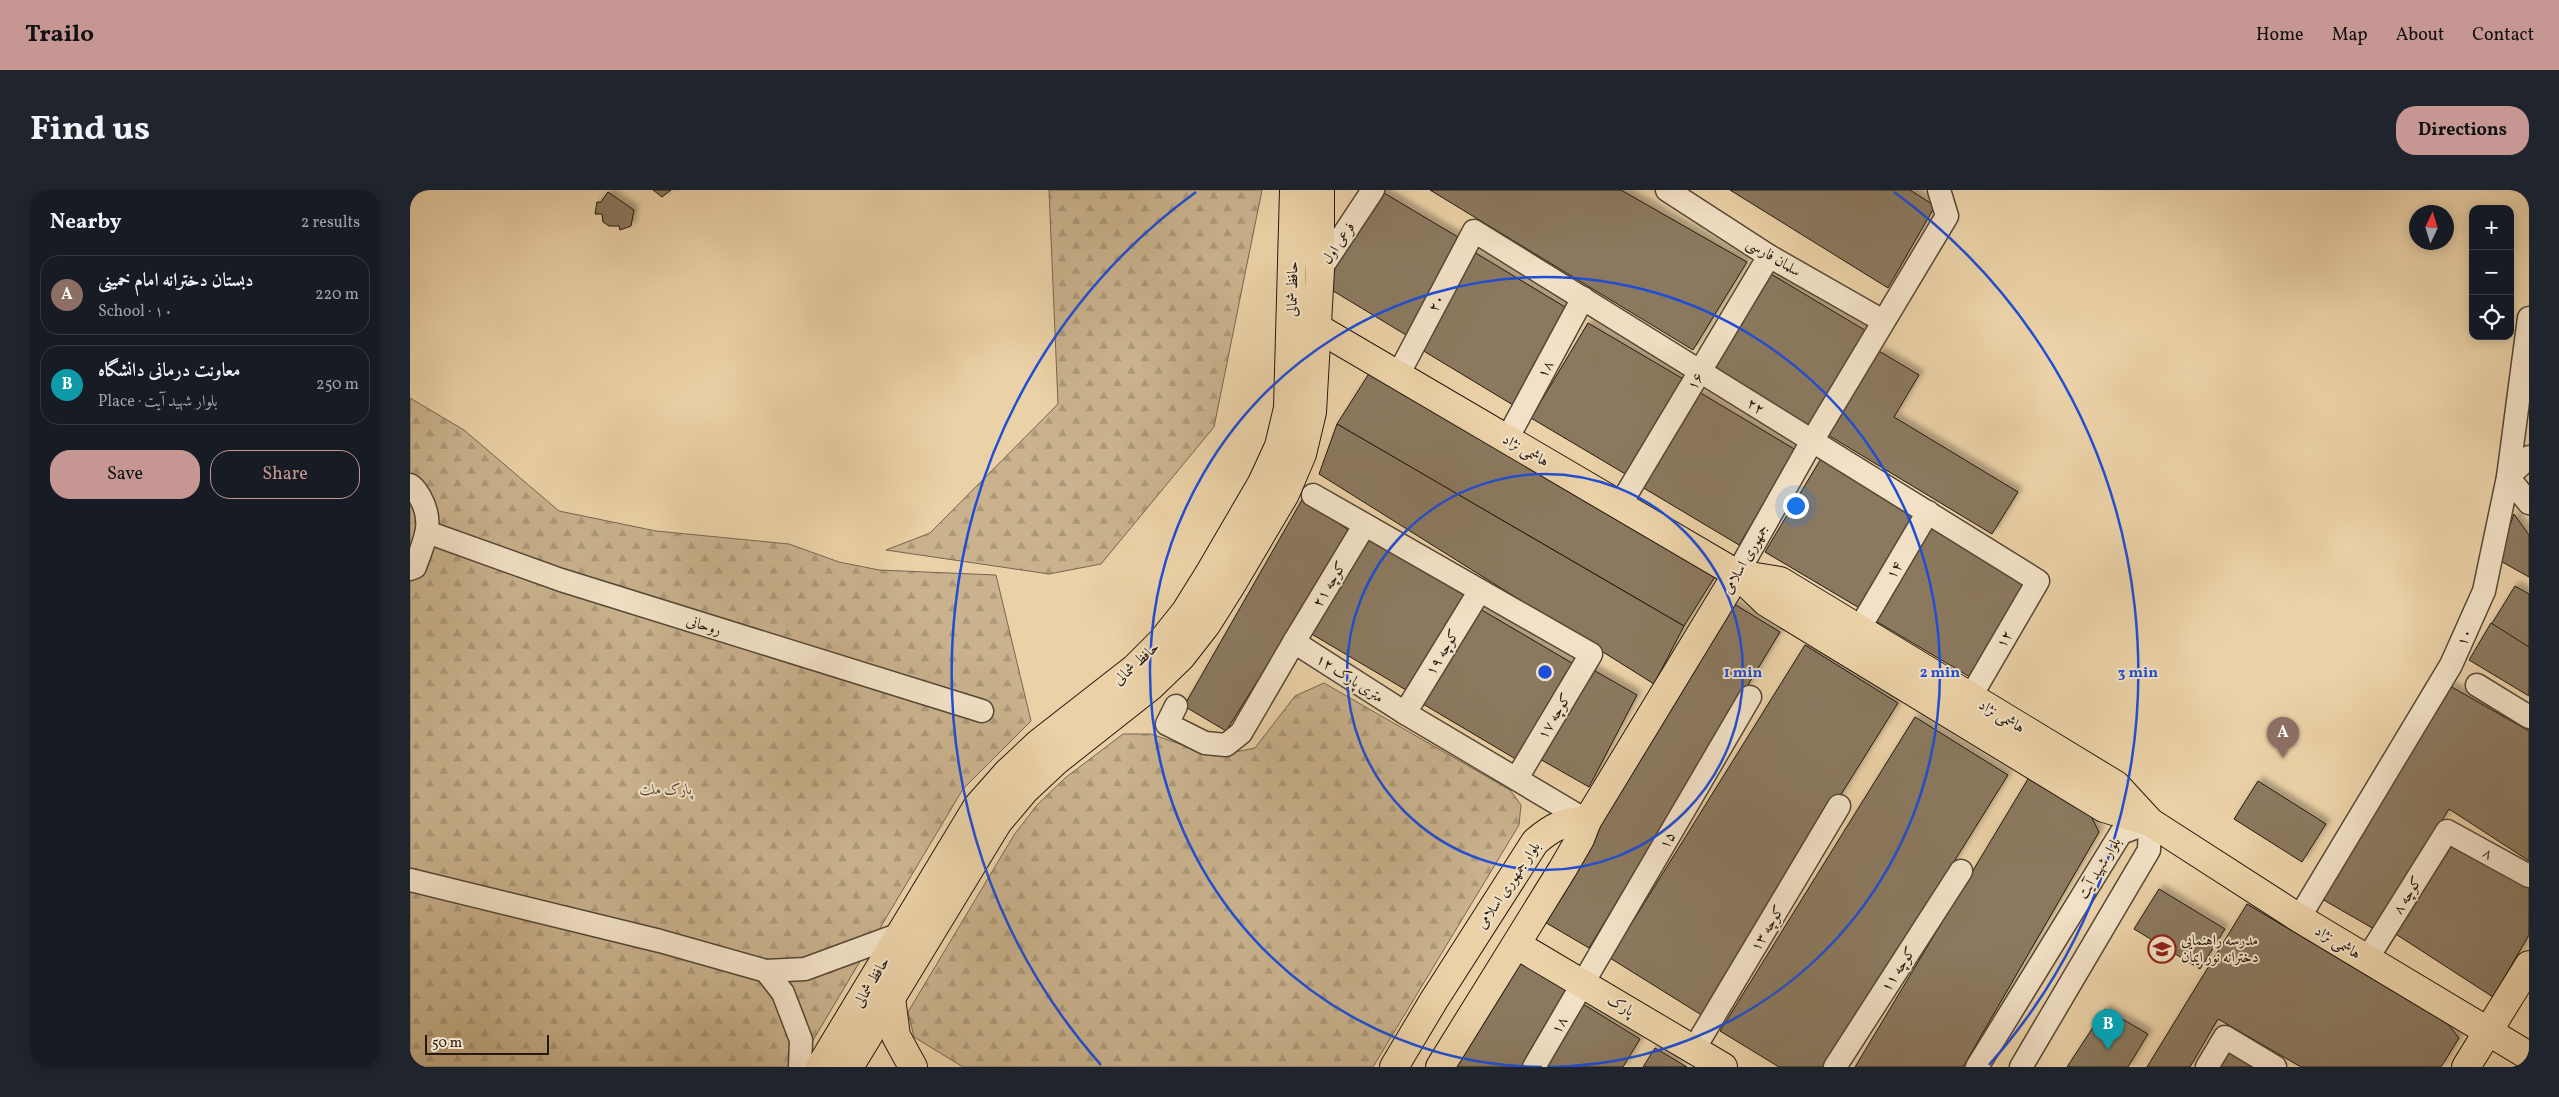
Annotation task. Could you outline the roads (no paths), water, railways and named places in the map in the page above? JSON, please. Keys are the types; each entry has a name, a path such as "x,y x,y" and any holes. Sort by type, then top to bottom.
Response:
{"main road":[{"name":"حافظ شمالی","path":"820,1067 977,807 1007,773 1039,743 1135,668 1162,641 1186,611 1210,574 1262,483 1278,446 1288,408 1294,190"},
{"name":"حافظ شمالی","path":"849,1067 998,822 1025,790 1056,761 1151,686 1180,657 1206,625 1284,494 1302,454 1312,412 1320,270 1320,190"},
{"name":"هاشمی نژاد","path":"1316,327 1737,574 1766,602 2104,808 2150,822"},
{"name":"هاشمی نژاد","path":"1737,574 1780,581 1971,696 2116,785 2150,822 2299,918 2529,1056"},
{"name":"جمهوری اسلامی","path":"1586,821 1737,574"},
{"name":"بلوار جمهوری اسلامی","path":"1394,1067 1434,1000 1535,842 1549,830 1568,821 1586,821"},
{"path":"1440,1067 1562,870 1580,839 1586,821"},
{"name":"پارک","path":"1517,945 1723,1067"},
{"path":"2466,1067 2529,965"},
{"path":"891,998 896,1036 913,1067"}],"street":[{"name":"فرعی اول","path":"1320,270 1373,190"},
{"name":"جمهوری اسلامی","path":"1737,574 1812,441 1947,216 1939,190"},
{"name":"سلمان فارسی","path":"1671,191 1769,256 1883,321"},
{"name":"۲۲","path":"1474,231 2038,581"},
{"name":"۲۰","path":"1398,375 1474,231"},
{"name":"۱۶","path":"1620,505 1769,256"},
{"name":"۱۸","path":"1507,439 1583,298"},
{"name":"۱۰","path":"2299,918 2451,665 2484,591 2508,477 2529,318"},
{"path":"2529,457 2508,477 2529,503"},
{"path":"410,485 415,488 427,510 428,532 415,567 410,569"},
{"path":"1313,496 1479,592"},
{"name":"۱۴","path":"1859,629 1928,512"},
{"name":"کوچه ۲۱","path":"1294,642 1364,526"},
{"name":"روحانی","path":"428,532 561,580 982,711"},
{"name":"۱۲","path":"1971,696 2038,581"},
{"name":"کوچه ۱۷","path":"1479,592 1591,654 1517,778"},
{"name":"کوچه ۱۹","path":"1405,713 1479,592"},
{"path":"1176,706 1166,724 1205,743 1226,744 1242,733 1294,642"},
{"name":"۱۲ متری پارک","path":"1294,642 1405,713 1517,778 1586,821"},
{"path":"2477,685 2529,717"},
{"name":"۱۵","path":"1583,983 1750,697"},
{"name":"کوچه ۱۳","path":"1694,1049 1839,806"},
{"path":"2021,1067 2149,850 2150,822"},
{"name":"بلوار شهید آیت","path":"1977,1067 2121,833 2150,822"},
{"name":"۸","path":"2446,831 2529,876"},
{"name":"کوچه ۸","path":"2367,959 2446,831"},
{"name":"کوچه ۱۱","path":"1835,1067 1962,871"},
{"path":"410,880 660,941 766,971 804,968 900,934"},
{"path":"766,971 783,993 801,1040 800,1067"},
{"name":"۱۸","path":"1534,1067 1583,983"},
{"path":"2207,1067 2225,1037 2275,1067"}],"place":[{"name":"دبستان دخترانه امام خمینی","path":"2283,758"},
{"name":"مدرسه راهنمایی دخترانه نور ایمان","path":"2162,949"},
{"name":"معاونت درمانی دانشگاه","path":"2108,1050"}],"park label":[{"name":"پارک ملت","path":"666,789"}]}
